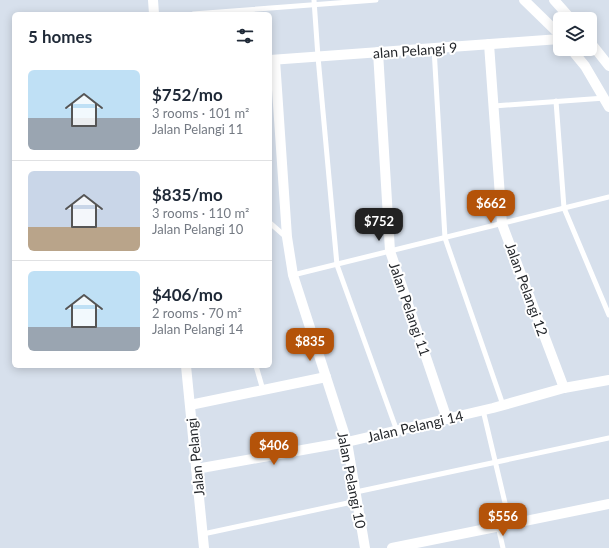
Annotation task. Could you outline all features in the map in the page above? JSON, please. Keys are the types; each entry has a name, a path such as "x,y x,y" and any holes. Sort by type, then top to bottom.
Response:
{"street":[{"path":"153,0 154,12"},
{"path":"524,0 553,28"},
{"path":"554,0 565,12"},
{"name":"alan Pelangi 9","path":"273,60 553,39"},
{"name":"Jalan Pelangi 12","path":"489,44 502,224 564,388"},
{"path":"597,51 609,66"},
{"name":"Jalan Pelangi 11","path":"378,52 390,251 448,418"},
{"path":"577,56 607,103"},
{"name":"Jalan Pelangi 10","path":"273,60 287,237 293,276 347,442 365,548"},
{"name":"Jalan Pelangi","path":"186,368 204,548"},
{"path":"190,405 326,377"},
{"name":"Jalan Pelangi 14","path":"196,469 347,442 483,410 564,388 609,380"},
{"path":"392,548 609,504"}],"lane":[{"path":"213,12 314,2 376,0"},
{"path":"314,2 337,265 397,431"},
{"path":"434,48 445,238 503,405"},
{"path":"494,106 556,101 607,103"},
{"path":"556,101 564,208 609,315"},
{"path":"293,276 609,197"},
{"path":"272,225 287,237"},
{"path":"256,368 262,390"},
{"path":"483,410 510,524"},
{"path":"203,534 495,462 609,438"},
{"path":"498,526 503,548"}]}
